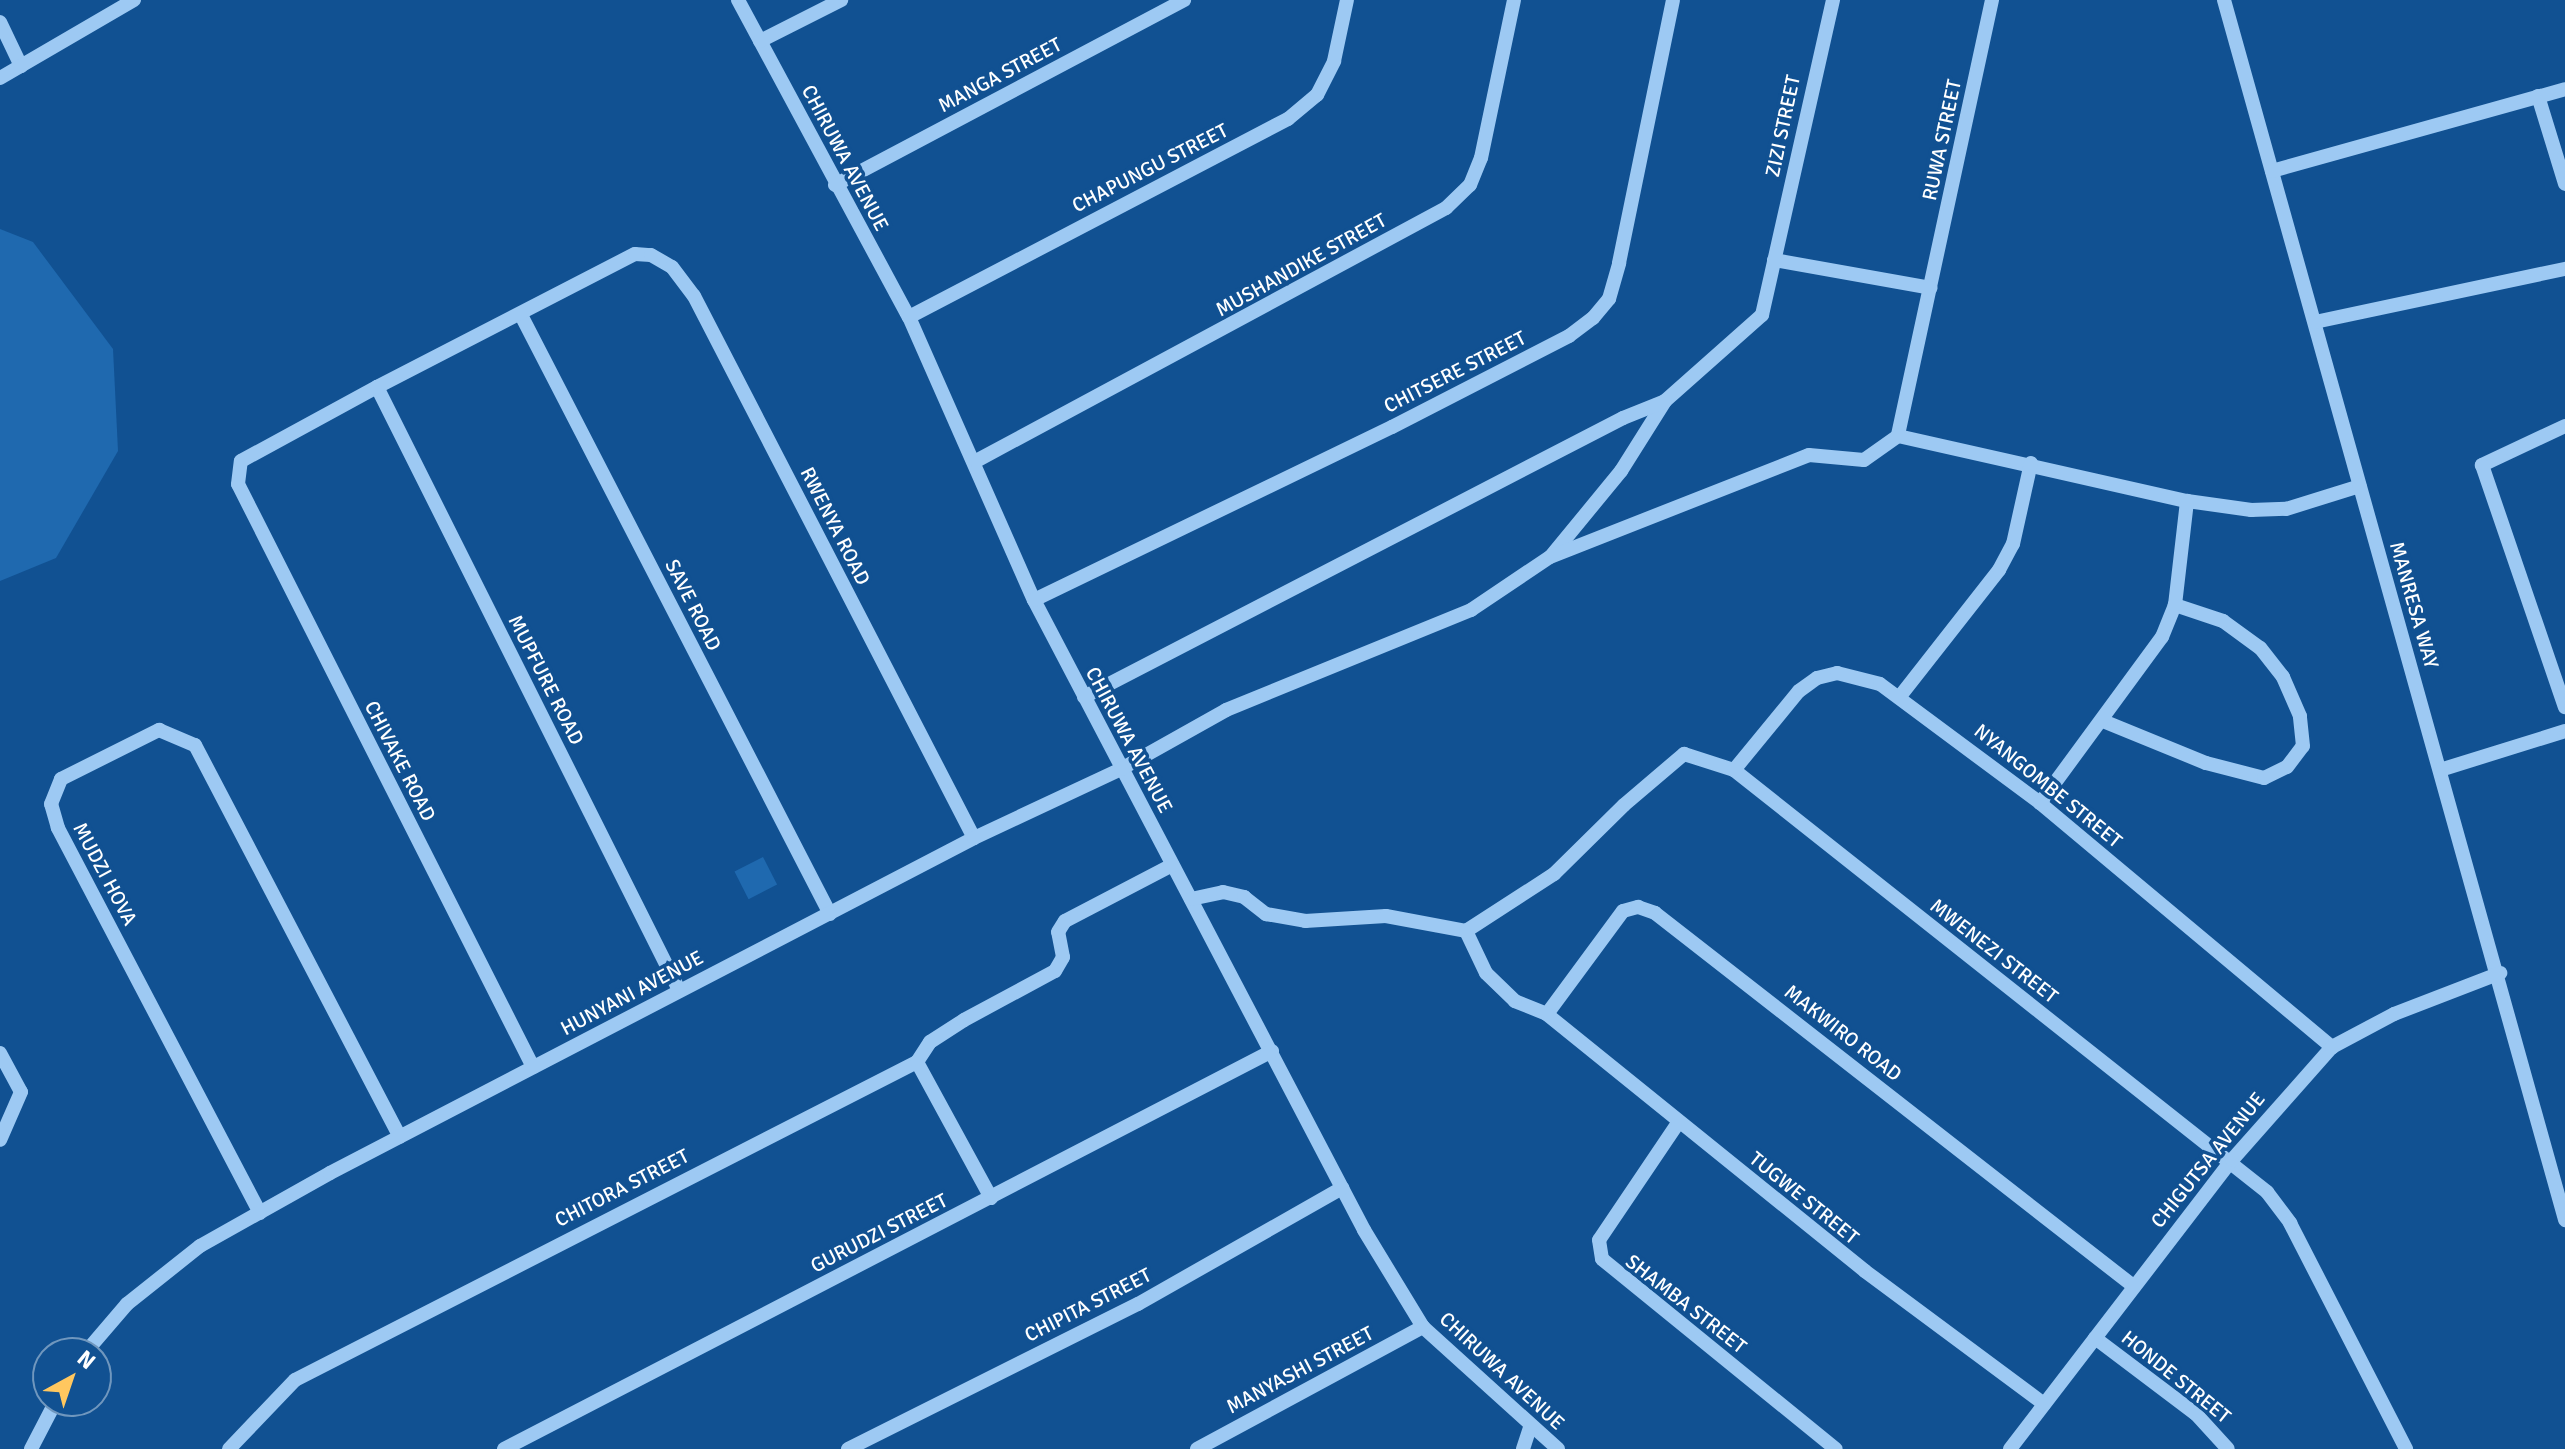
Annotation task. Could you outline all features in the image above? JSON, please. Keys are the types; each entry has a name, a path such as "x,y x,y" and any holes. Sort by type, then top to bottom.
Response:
{"street":[{"path":"0,78 134,0"},
{"name":"CHIRUWA AVENUE","path":"738,0 835,185 909,317 976,461 1034,600 1342,1188 1423,1327 1530,1428 1558,1449"},
{"path":"760,41 841,0"},
{"name":"MANGA STREET","path":"835,185 1184,0"},
{"name":"CHAPUNGU STREET","path":"909,317 1288,119 1317,95 1334,61 1347,0"},
{"name":"MUSHANDIKE STREET","path":"976,461 1446,208 1470,185 1481,158 1514,0"},
{"name":"CHITSERE STREET","path":"1034,600 1392,427 1569,336 1593,318 1609,299 1619,263 1673,0"},
{"name":"ZIZI STREET","path":"1665,401 1762,315 1833,0"},
{"name":"RUWA STREET","path":"1898,436 1992,0"},
{"name":"MANRESA WAY","path":"2224,0 2500,973 2565,1220"},
{"path":"0,22 21,66"},
{"path":"2272,171 2565,89"},
{"path":"2538,96 2565,184"},
{"name":"RWENYA ROAD","path":"521,315 641,253 672,267 694,296 974,838"},
{"path":"1774,260 1931,288"},
{"path":"2315,322 2565,269"},
{"path":"377,387 521,315"},
{"name":"SAVE ROAD","path":"521,315 830,914"},
{"name":"CHIVAKE ROAD","path":"377,387 241,461 238,471 242,494 533,1067"},
{"name":"MUPFURE ROAD","path":"377,387 679,990"},
{"path":"1550,557 1621,471 1665,401"},
{"path":"1084,697 1623,418 1665,401"},
{"path":"2565,426 2482,465 2565,707"},
{"path":"1550,557 1809,455 1864,460 1898,436 2031,463 2187,501 2268,511 2360,486"},
{"path":"1901,695 1999,570 2013,544 2031,463"},
{"path":"2040,803 2146,665 2175,605 2187,501"},
{"name":"HUNYANI AVENUE","path":"100,1337 154,1281 200,1246 400,1137 974,838 1121,769 1226,710 1471,610 1550,557"},
{"path":"2103,721 2206,763 2264,778 2287,767 2303,746 2300,716 2283,677 2260,648 2223,621 2175,605"},
{"name":"NYANGOMBE STREET","path":"1734,770 1799,691 1817,678 1858,675 1901,695 2040,803 2332,1047"},
{"name":"MUDZI HOVA","path":"260,1213 58,828 51,804 61,779 159,730 195,745 400,1137"},
{"path":"2440,770 2565,731"},
{"path":"1191,899 1223,892 1244,897 1266,914 1305,921 1386,916 1466,931 1554,874 1624,805 1684,754 1734,770"},
{"name":"MWENEZI STREET","path":"1734,770 2232,1160 2267,1192 2290,1223 2406,1449"},
{"path":"991,1198 917,1062 930,1042 1055,971 1063,957 1058,932 1065,921 1172,865"},
{"name":"MAKWIRO ROAD","path":"1547,1014 1623,911 1638,907 1655,913 2132,1285"},
{"name":"TUGWE STREET","path":"1466,931 1486,973 1515,1001 1547,1014 1678,1123 2044,1404"},
{"name":"CHIGUTSA AVENUE","path":"2010,1449 2132,1285 2232,1160 2332,1047 2394,1014 2500,973"},
{"name":"GURUDZI STREET","path":"504,1449 1272,1051"},
{"path":"0,1053 21,1098 0,1140"},
{"name":"CHITORA STREET","path":"229,1449 295,1380 917,1062"},
{"name":"SHAMBA STREET","path":"1678,1123 1599,1240 1602,1259 1836,1449"},
{"name":"CHIPITA STREET","path":"848,1449 1138,1304 1342,1188"},
{"name":"MANYASHI STREET","path":"1197,1449 1423,1327"},
{"name":"HONDE STREET","path":"2095,1338 2196,1414 2228,1449"},
{"path":"31,1449 48,1417"},
{"path":"1523,1449 1530,1428"}],"shaded area":[{"path":"0,229 33,242 113,349 118,451 56,558 0,581"},
{"path":"763,857 777,885 749,899 734,872"}]}
